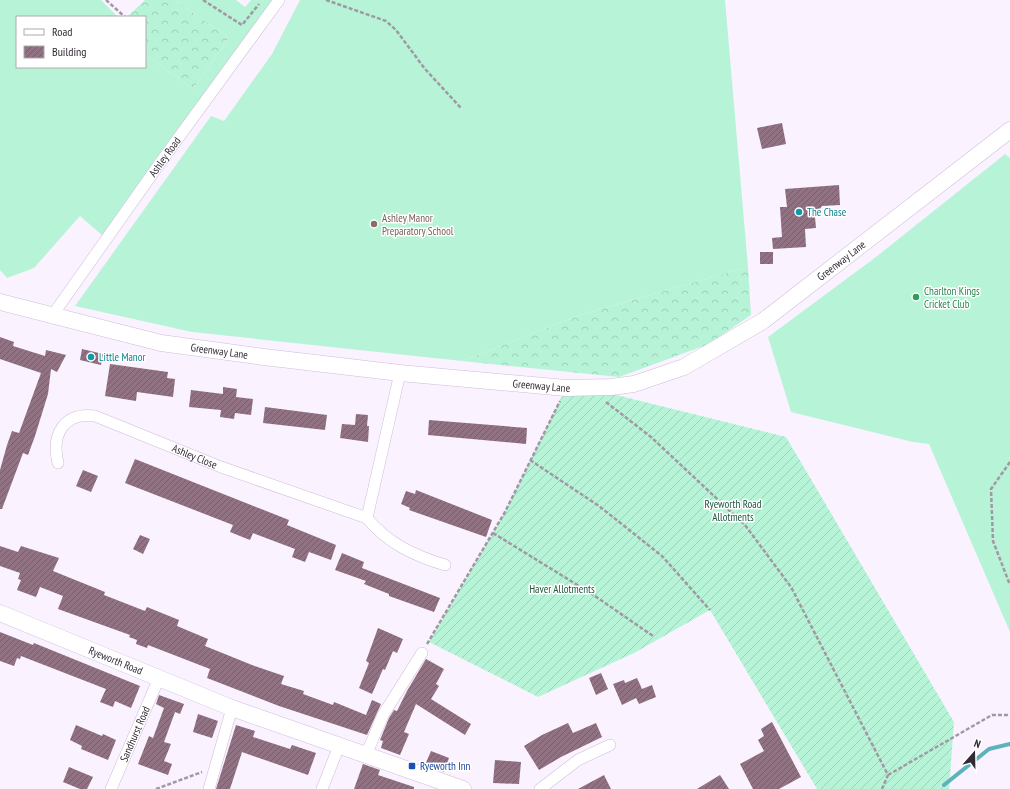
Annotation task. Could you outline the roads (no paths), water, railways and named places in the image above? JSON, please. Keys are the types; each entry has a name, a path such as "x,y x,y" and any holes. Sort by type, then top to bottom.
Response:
{"street":[{"name":"Ashley Road","path":"52,316 155,169 279,0"},
{"name":"Greenway Lane","path":"0,302 161,343 400,373 566,388 588,388 634,384 678,370 763,321 1010,130"},
{"path":"400,373 367,518 376,530 394,544 416,555 445,565"},
{"name":"Ashley Close","path":"58,463 55,445 62,426 72,418 88,415 95,416 221,467 367,518"},
{"name":"Ryeworth Road","path":"0,613 232,708 463,789"},
{"path":"366,755 383,715 422,653"},
{"name":"Sandhurst Road","path":"111,789 159,678"},
{"path":"209,789 232,708"},
{"path":"540,789 578,760 610,745"},
{"path":"322,789 339,746"}],"waterway":[{"path":"944,785 989,749 1010,744"}],"place":[{"name":"The Chase","path":"799,212"},
{"name":"Ashley Manor Preparatory School","path":"374,224"},
{"name":"Charlton Kings Cricket Club","path":"916,297"},
{"name":"Little Manor","path":"91,357"},
{"name":"Ryeworth Inn","path":"412,766"}],"park label":[{"name":"Ryeworth Road Allotments","path":"733,510"},
{"name":"Haver Allotments","path":"562,589"}]}
